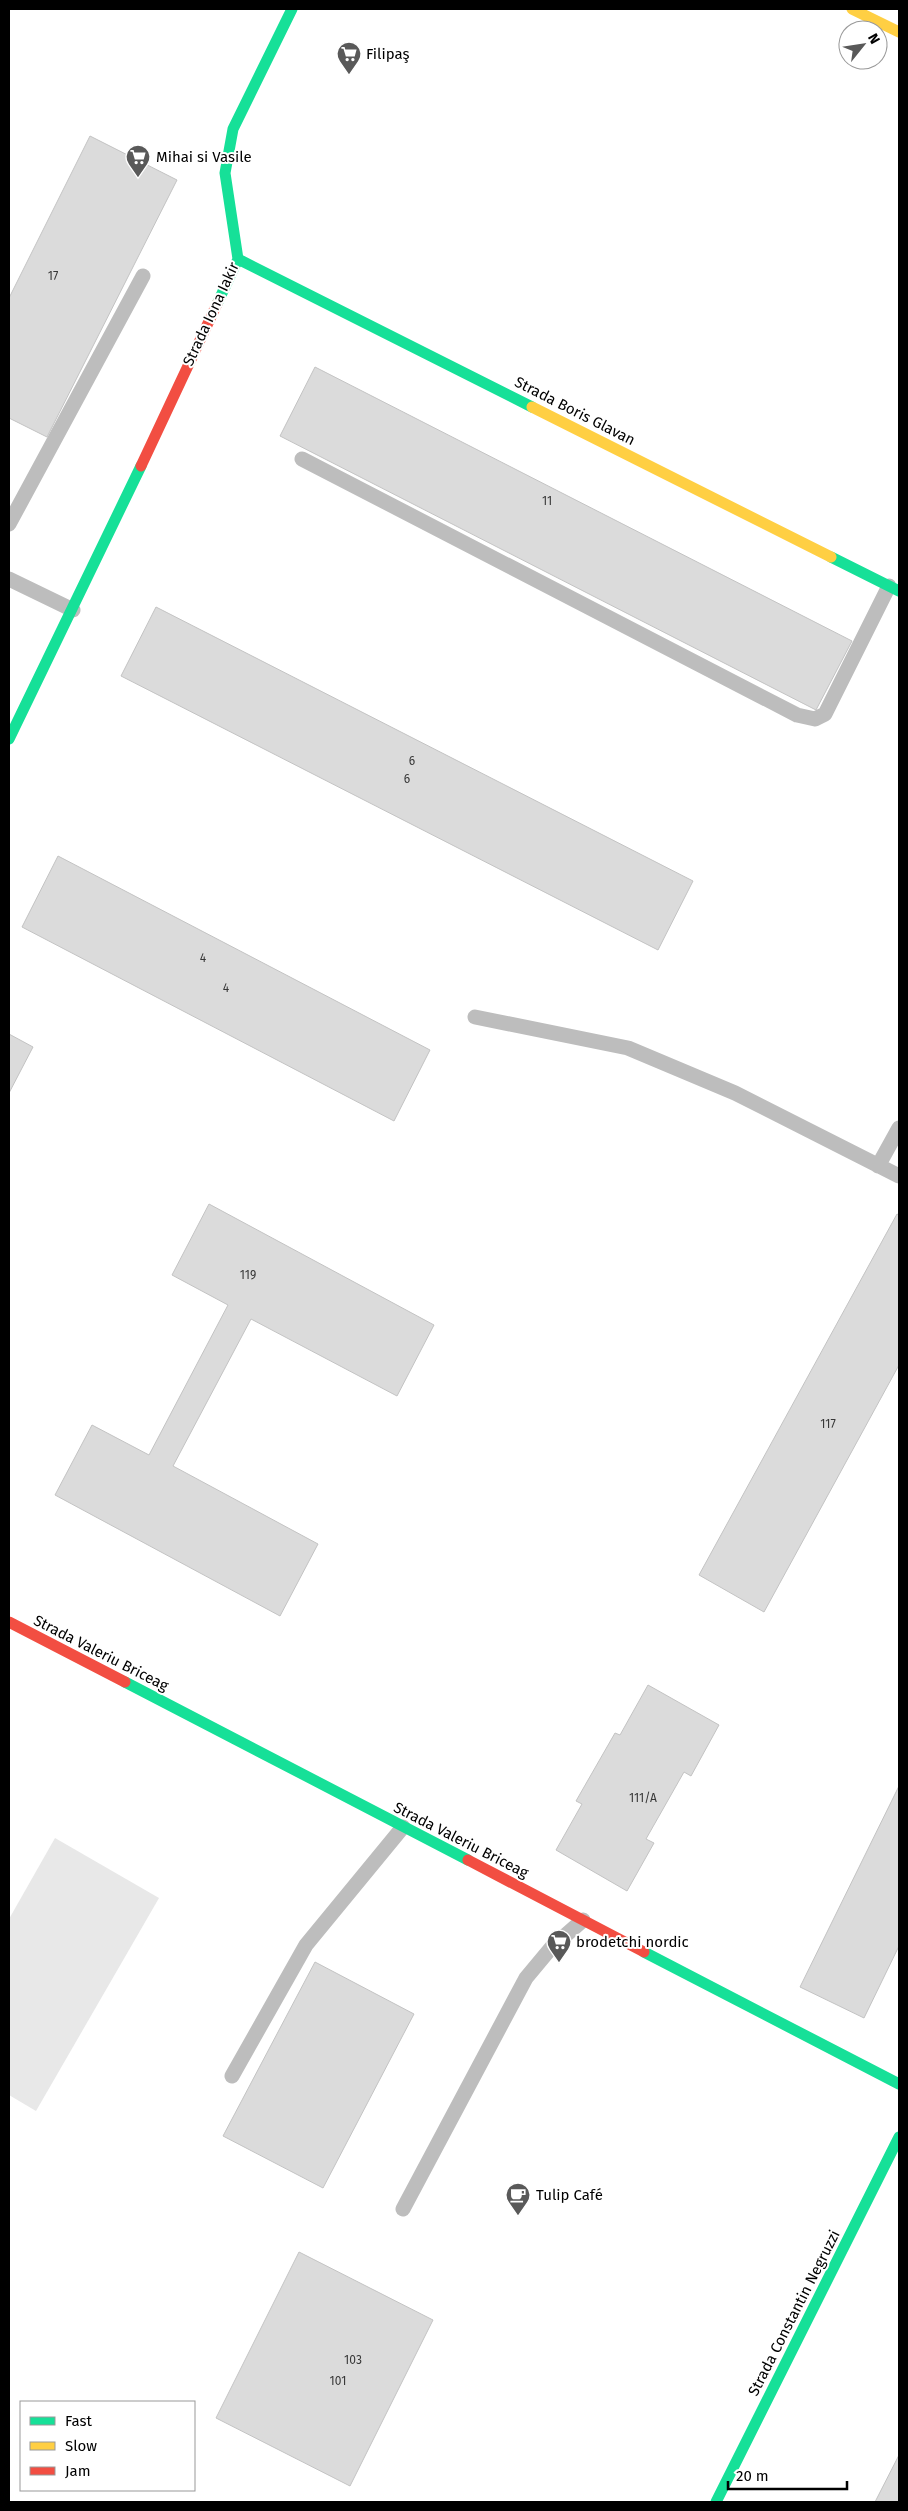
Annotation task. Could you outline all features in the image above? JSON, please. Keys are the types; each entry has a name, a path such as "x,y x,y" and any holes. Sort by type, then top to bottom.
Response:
{"street":[{"name":"Strada Iona Iakir","path":"9,739 73,610 238,259 225,173 233,129 292,9"},
{"path":"852,9 899,32"},
{"name":"Strada Boris Glavan","path":"238,259 894,588"},
{"name":"Strada Valeriu Briceag","path":"9,1622 899,2084"},
{"name":"Strada Constantin Negruzzi","path":"716,2502 899,2137"}],"lane":[{"path":"9,524 143,276"},
{"path":"302,459 797,715 815,719 825,714 894,588"},
{"path":"9,579 73,610"},
{"path":"475,1018 628,1048 735,1093 899,1176"},
{"path":"878,1166 899,1128"},
{"path":"232,2076 306,1945 403,1827"},
{"path":"403,2209 526,1978 550,1948 583,1920"}],"shaded area":[{"path":"55,1838 159,1898 36,2111 9,2095 9,1919"}],"building":[{"path":"90,136 177,180 47,437 9,418 9,298"},
{"path":"315,367 852,641 816,710 280,436"},
{"path":"156,607 693,881 658,950 121,676"},
{"path":"58,856 430,1050 394,1121 22,927"},
{"path":"9,1034 33,1047 9,1093"},
{"path":"209,1204 434,1325 397,1396 251,1319 173,1466 318,1544 280,1616 55,1495 92,1425 149,1455 228,1305 172,1275"},
{"path":"897,1214 899,1215 899,1365 764,1612 699,1575"},
{"path":"648,1685 719,1725 691,1776 684,1772 646,1839 654,1843 627,1891 556,1850 582,1804 576,1801 615,1733 620,1735"},
{"path":"899,1786 899,1946 864,2018 800,1987"},
{"path":"315,1962 414,2014 323,2188 223,2136"},
{"path":"299,2252 433,2320 350,2486 216,2418"},
{"path":"899,2455 899,2502 875,2502"}],"traffic: fast":[{"path":"217,304 238,259 225,173 233,129 292,9"},
{"path":"238,259 532,407"},
{"path":"9,739 141,466"},
{"path":"831,557 899,591"},
{"path":"125,1682 468,1860"},
{"path":"644,1952 899,2084"},
{"path":"716,2502 899,2137"}],"traffic: slow":[{"path":"852,9 899,32"},
{"path":"532,407 831,557"}],"traffic: jam":[{"path":"141,466 217,304"},
{"path":"9,1622 125,1682"},
{"path":"468,1860 644,1952"}],"place":[{"name":"Filipaş","path":"349,75"},
{"name":"Mihai si Vasile","path":"138,178"},
{"name":"brodetchi nordic","path":"559,1963"},
{"name":"Tulip Café","path":"518,2216"}]}
